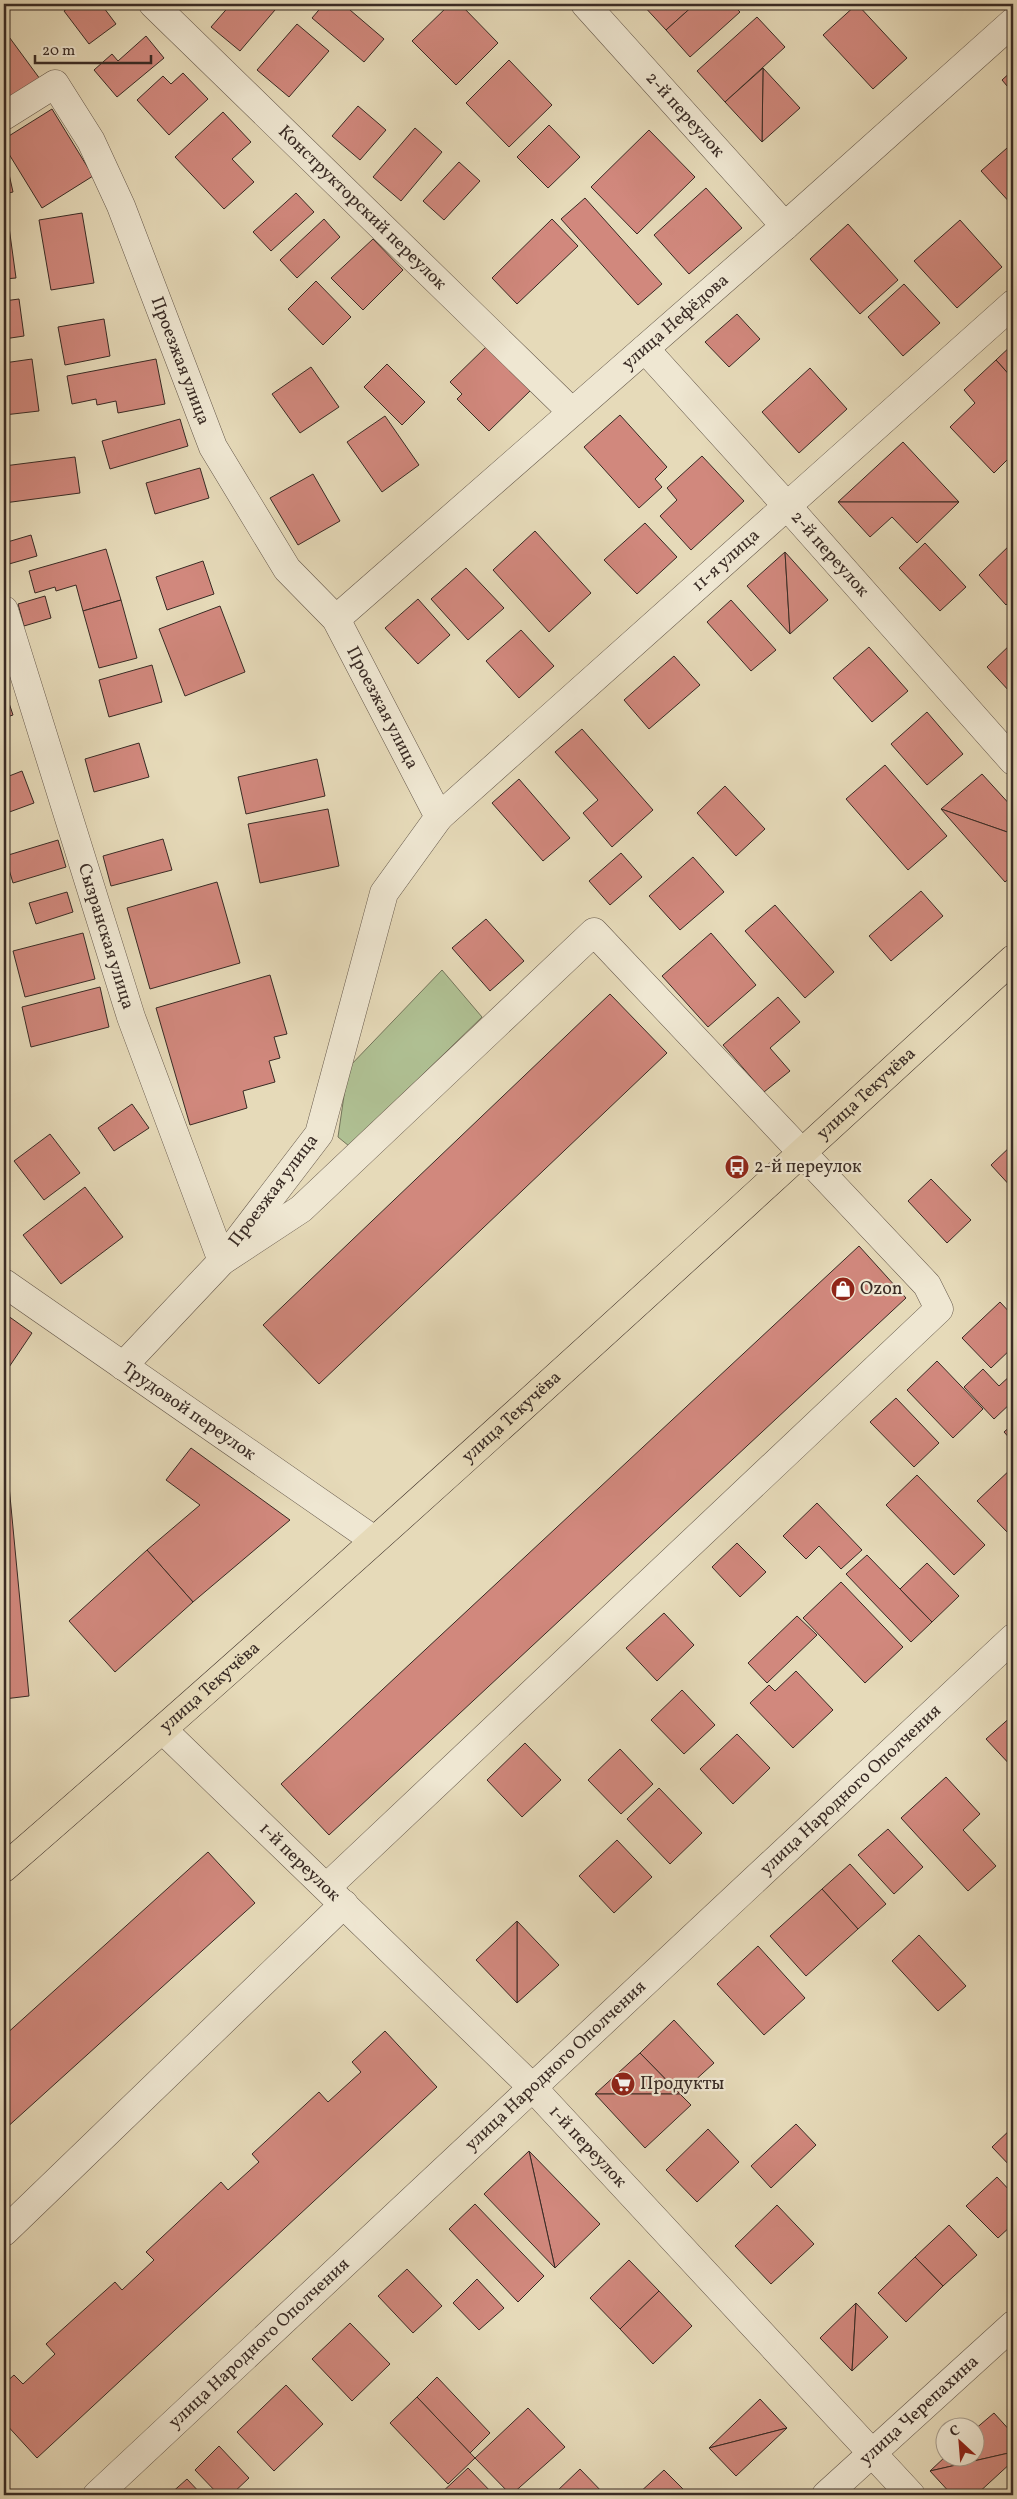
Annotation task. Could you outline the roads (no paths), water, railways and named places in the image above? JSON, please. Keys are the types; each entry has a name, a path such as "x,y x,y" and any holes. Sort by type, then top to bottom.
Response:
{"main road":[{"name":"улица Текучёва","path":"4,1868 163,1730 374,1540 803,1152 1013,959"}],"street":[{"name":"Конструкторский переулок","path":"152,4 572,412"},
{"name":"2-й переулок","path":"585,4 784,226"},
{"name":"улица Нефёдова","path":"336,619 645,349 1013,22"},
{"name":"Проезжая улица","path":"4,116 55,84 91,141 121,206 213,447 287,569 336,619 439,817 384,893 319,1134 222,1261 123,1366"},
{"name":"11-я улица","path":"439,817 1013,304"},
{"name":"2-й переулок","path":"645,349 1013,761"},
{"name":"Сызранская улица","path":"4,610 130,1017 222,1261"},
{"path":"4,2232 335,1895 938,1309 927,1285 594,932 301,1209 222,1261"},
{"name":"Трудовой переулок","path":"4,1283 374,1540"},
{"name":"улица Народного Ополчения","path":"98,2495 1013,1638"},
{"name":"1-й переулок","path":"163,1730 533,2088 911,2495"},
{"name":"улица Черепахина","path":"826,2495 1013,2325"}],"place":[{"name":"2-й переулок","path":"737,1167"},
{"name":"Ozon","path":"843,1289"},
{"name":"Продукты","path":"623,2084"}]}
